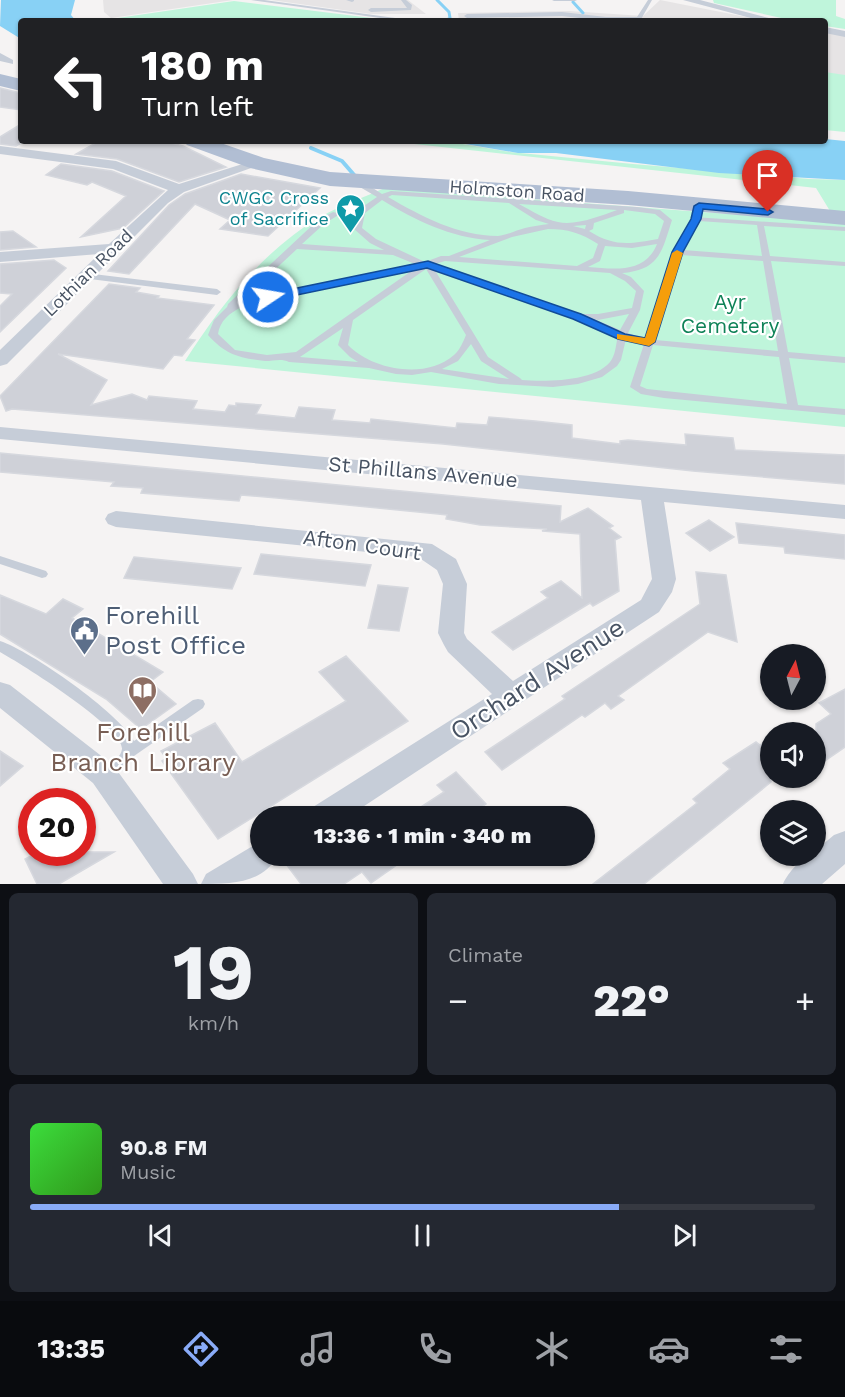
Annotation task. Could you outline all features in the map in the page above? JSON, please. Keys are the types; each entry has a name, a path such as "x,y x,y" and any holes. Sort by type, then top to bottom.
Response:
{"main road":[{"path":"0,80 18,84"},
{"name":"Holmston Road","path":"203,144 258,163 306,175 356,181 616,197 697,212 845,218"}],"street":[{"path":"688,0 763,18"},
{"path":"828,31 845,34"},
{"path":"0,150 116,165 178,189 258,163"},
{"name":"Lothian Road","path":"4,351 178,189"},
{"path":"0,257 114,248"},
{"name":"St Phillans Avenue","path":"0,433 845,512"},
{"name":"Orchard Avenue","path":"340,806 650,606 660,592 664,579 651,493"},
{"name":"Afton Court","path":"116,519 424,550 447,566 455,584 451,633 457,645 512,696"},
{"path":"0,693 104,774 182,884"},
{"path":"799,884 845,845"},
{"path":"216,884 250,863"}],"lane":[{"path":"253,0 391,18"},
{"path":"301,0 379,11 409,9 403,0"},
{"path":"554,0 574,0"},
{"path":"639,18 650,0"},
{"path":"467,16 562,14 597,18"},
{"path":"356,181 443,228 465,236 507,237"},
{"path":"444,258 611,271 640,266 652,261 668,220 657,212 391,193 361,212 358,229 375,244 577,316 622,337 649,342 845,360"},
{"path":"503,200 559,225 588,234 602,243 632,246 661,241"},
{"path":"229,308 253,300 428,264 532,229 591,222 608,214 630,209"},
{"path":"845,229 760,223 697,212 678,252 635,387 644,392 845,412"},
{"path":"336,214 321,222 229,308 213,335 222,344 232,352 254,357 298,356 428,264"},
{"path":"532,229 533,214"},
{"path":"588,234 591,222"},
{"path":"760,223 793,407"},
{"path":"576,269 597,259 602,243"},
{"path":"294,246 400,254"},
{"path":"678,252 845,264"},
{"path":"428,264 484,359 499,370 523,382"},
{"path":"286,357 323,364 370,366 391,370 430,369 454,375 557,385 588,381 604,373 620,355 622,337 636,310 640,291 628,279 611,271"},
{"path":"85,276 217,292"},
{"path":"577,316 598,316 636,310"},
{"path":"349,321 343,345 359,361 370,366"},
{"path":"430,369 456,358 471,335"},
{"path":"0,560 42,574"},
{"path":"0,646 45,672 119,728 129,742 129,752"},
{"path":"104,774 122,765 129,752 198,704"}],"shaded area":[{"path":"103,0 233,0 111,18 104,12"},
{"path":"271,0 408,0 426,14 371,14"},
{"path":"660,0 752,18 459,18 458,13 569,11 643,16"},
{"path":"828,32 845,35 845,128 828,126"}],"green space":[{"path":"713,0 836,0 836,16 845,19 845,29 828,26 828,18 782,18 714,3"},
{"path":"234,1 372,18 118,18"},
{"path":"828,72 845,75 845,132 828,130"},
{"path":"414,144 463,144 510,152 633,164 845,180 845,212 830,211 816,188"},
{"name":"Ayr Cemetery","path":"385,188 845,223 845,427 185,361 229,299 262,262 281,245 322,216"}],"water":[{"path":"1,0 75,0 71,15 74,18 18,18 18,37 0,26"},
{"path":"828,139 845,141 845,180 719,173 556,153 518,153 466,144 828,144"}],"building":[{"path":"0,88 18,92 18,110 0,107"},
{"path":"18,126 19,144 16,146 0,144 0,137"},
{"path":"94,144 175,144 226,167 179,182 117,159 76,154"},
{"path":"61,164 112,171 164,191 123,228 81,237 126,196 92,182 87,185 46,175"},
{"path":"241,174 320,188 268,236 220,229 230,220 195,204 129,274 108,271 169,205 185,194"},
{"path":"13,231 36,247 0,250 0,232"},
{"path":"54,260 66,268 0,332 0,306 12,294 0,293 0,264"},
{"path":"109,284 140,288 136,292 159,296 157,298 214,305 187,339 195,340 182,356 174,355 163,369 58,354 107,380 91,405 132,394 147,400 149,396 197,401 193,409 225,412 229,405 236,406 236,403 261,405 256,414 295,418 299,407 335,410 332,420 370,423 371,419 456,428 457,423 487,425 489,417 535,421 572,425 572,438 620,444 620,441 628,440 686,445 685,434 733,438 735,450 845,455 845,484 693,471 443,444 12,409 6,411 0,396"},
{"path":"0,453 561,506 560,522 588,508 613,526 609,528 621,537 615,540 619,591 593,606 590,603 513,650 492,632 548,598 541,592 561,581 582,598 580,534 542,531 547,529 480,525 446,519 447,515 277,498 241,495 239,501 141,493 143,488 111,486 114,482 0,472"},
{"path":"709,520 734,537 710,551 686,533"},
{"path":"736,523 845,535 845,559 785,553 784,547 739,543"},
{"path":"261,554 371,565 365,586 254,574"},
{"path":"134,557 241,568 232,589 124,578"},
{"path":"696,572 726,575 737,642 708,632 618,696 624,700 611,709 605,703 585,717 582,715 502,770 485,752 565,699 562,696 700,604"},
{"path":"378,585 408,588 399,631 368,628"},
{"path":"0,595 46,614 63,599 83,609 72,618 163,672 150,682 176,704 141,729 106,699 0,634"},
{"path":"346,656 408,721 271,806 250,806 250,819 218,839 162,761 166,758 161,751 215,723 242,762 346,701 319,672"},
{"path":"845,689 845,747 826,760 826,722 819,722 831,714 826,709 826,699"},
{"path":"756,742 760,745 760,788 764,788 644,884 593,884 697,803 693,799 730,769 723,763"},
{"path":"0,751 23,766 0,786"},
{"path":"456,772 486,804 483,806 422,806 444,792 437,785"},
{"path":"96,852 114,852 96,862"},
{"path":"28,866 90,866 59,884 37,884"},
{"path":"288,866 395,866 371,883 362,872 344,884 301,884"}],"waterway":[{"path":"437,0 449,12 450,18"},
{"path":"573,2 583,13"},
{"path":"311,148 342,161 355,176"}],"slow traffic":[{"path":"621,336 649,342 677,253"}],"place":[{"name":"CWGC Cross of Sacrifice","path":"350,234"},
{"name":"Forehill Post Office","path":"84,656"},
{"name":"Forehill Branch Library","path":"143,716"}],"route":[{"path":"268,297 428,264 577,316 622,337 649,342 678,252 696,219 699,206 768,212"}]}
